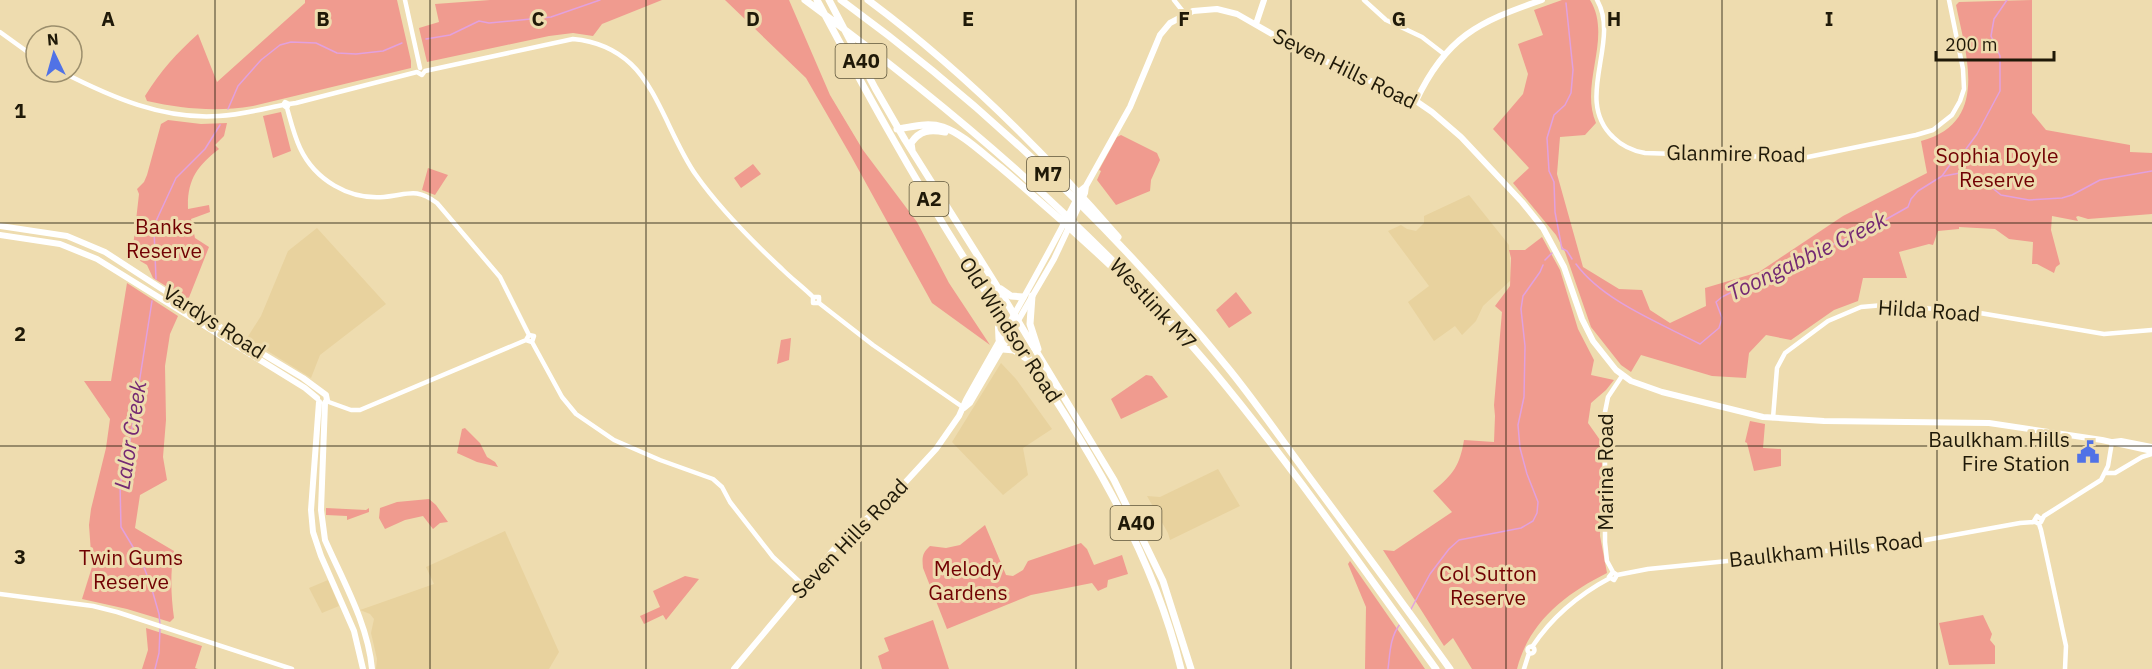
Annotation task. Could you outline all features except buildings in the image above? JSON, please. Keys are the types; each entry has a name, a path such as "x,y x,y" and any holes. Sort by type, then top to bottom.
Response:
{"highway":[{"name":"Westlink M7","path":"806,0 884,58 1030,180 1087,234 1175,327 1256,422 1436,669"},
{"name":"Old Windsor Road","path":"817,0 881,119 965,260 1096,463 1125,517 1156,586 1181,669"},
{"name":"Old Windsor Road","path":"829,0 913,153 995,283 1125,501 1163,581 1191,669"},
{"name":"Westlink M7","path":"842,0 956,89 1071,196 1136,262 1229,369 1450,669"},
{"path":"868,0 967,81 1041,152 1169,295 1187,319"},
{"path":"881,119 891,129 922,125 940,126 950,130 981,152 1043,204 1140,290"},
{"path":"913,153 911,145 917,135 924,131 934,130 951,134 981,152"},
{"path":"995,283 1011,296 1023,297"},
{"path":"1032,296 1030,326 1045,366"},
{"path":"994,304 998,316 999,339"},
{"path":"1003,348 1014,350 1030,361"},
{"path":"1176,648 1184,644"}],"main road":[{"path":"1256,24 1264,0"},
{"path":"1416,101 1426,80 1444,54 1461,38 1484,22 1542,0"},
{"name":"Seven Hills Road","path":"964,408 966,400 999,339 1085,193 1086,186 1130,107 1160,35 1170,23 1185,14 1203,9 1223,10 1237,14 1298,49 1416,101 1461,137 1515,195 1547,234 1564,267 1587,330 1598,350 1622,376 1712,405 1773,418 1824,421 1989,423 2112,442 2121,441 2152,451"},
{"name":"Vardys Road","path":"0,226 60,235 105,252 244,343 303,378 322,400"},
{"name":"Vardys Road","path":"0,235 74,248 97,259 322,400"},
{"name":"Seven Hills Road","path":"734,669 835,548 929,457 952,427 970,403 1012,333 1057,251 1060,236"},
{"path":"1048,255 1057,251"},
{"path":"163,289 158,289 157,294 174,305 177,310"},
{"name":"Seven Hills Road","path":"1611,364 1638,383"},
{"path":"322,400 311,510 313,532 354,631 363,669"},
{"path":"322,400 322,529 354,604 369,651 372,669"}],"street":[{"path":"405,0 421,70"},
{"path":"1174,0 1185,14"},
{"path":"1364,0 1386,20 1422,37 1444,54"},
{"name":"Glanmire Road","path":"1597,0 1604,28 1596,102 1603,126 1618,141 1645,153 1793,158 1822,155 1916,135 1933,130 1948,119 1960,102 1964,83 1949,0"},
{"path":"0,32 24,49"},
{"path":"84,82 125,101 182,115 220,116 286,106 421,70 573,39 598,44 614,51 632,65 644,79 687,161 712,196 782,269 813,297 813,303 819,303 873,345 964,408"},
{"path":"286,106 301,151 313,169 334,186 353,194 371,197 418,192 427,195 437,203 500,277 529,339 562,397 576,414 614,440 714,479 764,546 803,585"},
{"name":"Hilda Road","path":"1773,418 1777,368 1785,353 1829,320 1861,308 1884,305 1967,312 2104,334 2152,330"},
{"path":"322,400 351,410 360,410 529,339"},
{"name":"Marina Road","path":"1615,574 1607,561 1605,542 1605,412 1608,397 1622,376"},
{"path":"2106,473 2112,442"},
{"name":"Baulkham Hills Road","path":"1524,669 1529,653 1534,652 1532,647 1565,608 1591,589 1610,578 1615,579 1615,574 1915,542 2038,522 2098,482 2106,473 2115,473 2152,451"},
{"path":"2038,522 2066,646 2065,669"},
{"path":"0,594 93,606 151,622 292,669"}],"shaded area":[{"path":"1469,195 1509,245 1511,280 1483,306 1476,321 1462,335 1455,326 1434,341 1408,302 1429,286 1388,231 1401,225 1416,231 1424,223 1424,216"},
{"path":"317,228 386,304 320,355 311,378 247,338 261,316 288,251"},
{"path":"1001,363 1016,379 1052,429 1023,448 1028,475 1003,495 952,442"},
{"path":"1218,469 1240,506 1170,540 1147,496 1160,497"},
{"path":"505,531 559,652 549,669 376,669 377,659 371,633 374,619 370,614 360,610 434,584 426,567"},
{"path":"328,580 339,606 322,613 309,588"}],"green space":[{"path":"305,0 397,0 411,68 239,108 200,109 147,101 145,96 157,78 198,34 217,82 305,3"},
{"path":"490,0 662,0 602,24 593,36 573,33 549,36 427,62 419,28 439,22 435,4"},
{"path":"725,0 789,0 830,95 863,150 917,222 949,283 990,345 932,303 806,78"},
{"name":"Sophia Doyle Reserve","path":"1562,0 1590,0 1596,14 1598,29 1591,93 1596,123 1585,135 1560,137 1557,174 1583,267 1619,289 1642,290 1650,310 1670,323 1706,306 1705,288 1759,272 1843,216 1927,173 1921,141 1943,132 1957,119 1965,103 1968,65 1956,5 1959,2 2032,0 2032,113 2046,130 2130,145 2130,152 2152,153 2152,214 2088,219 2078,216 2076,217 2078,221 2052,216 2051,230 2060,264 2054,273 2037,264 2032,264 2033,242 2009,239 1995,229 1959,227 1959,229 1938,231 1933,245 1899,252 1907,278 1863,278 1858,301 1834,310 1791,340 1766,335 1749,353 1746,378 1712,376 1641,355 1631,372 1621,365 1591,327 1565,252 1556,235 1513,183 1529,168 1493,129 1523,94 1528,74 1518,44 1543,35 1534,10"},
{"path":"281,112 291,151 273,158 263,116"},
{"name":"Banks Reserve","path":"168,120 201,124 227,123 224,136 215,145 219,149 199,168 189,190 188,209 209,205 210,212 191,219 195,238 209,247 188,300 153,278 147,265 132,256 139,194 137,189 147,175 161,124"},
{"path":"1121,135 1157,153 1160,160 1151,180 1150,191 1116,205 1097,180 1101,171 1099,170 1117,137"},
{"path":"753,164 761,174 741,188 734,178"},
{"path":"428,168 448,175 435,195 422,190"},
{"name":"Col Sutton Reserve","path":"1542,237 1560,270 1578,329 1594,360 1591,375 1614,380 1591,403 1588,423 1600,440 1602,464 1600,536 1607,573 1577,590 1551,611 1530,637 1517,669 1472,669 1453,638 1444,646 1383,550 1394,551 1452,512 1433,491 1446,480 1454,469 1464,440 1494,442 1494,405 1502,312 1495,306 1510,286 1509,250 1525,250"},
{"name":"Twin Gums Reserve","path":"127,283 178,316 170,334 165,366 166,420 163,457 167,480 140,495 135,528 174,551 171,584 174,618 170,622 82,599 92,567 89,525 110,419 84,381 111,381"},
{"path":"1236,292 1252,313 1229,328 1216,310"},
{"path":"791,338 789,360 777,364 781,340"},
{"path":"1146,375 1152,376 1168,397 1121,419 1111,399"},
{"path":"1750,421 1765,424 1763,448 1781,449 1781,466 1754,471 1745,442"},
{"path":"465,428 480,443 487,457 498,467 477,462 457,453 462,429"},
{"path":"429,499 448,522 440,523 433,529 423,516 405,520 385,529 379,518 380,508 397,502"},
{"path":"326,508 366,510 369,508 369,512 347,520 347,516 326,515"},
{"name":"Melody Gardens","path":"985,525 1006,575 1013,576 1023,570 1028,561 1081,543 1087,549 1094,565 1122,555 1128,574 1108,580 1107,587 1098,591 1092,583 1031,595 947,629 923,568 924,553 930,546 946,548 960,545"},
{"path":"1350,561 1425,669 1365,669 1366,607 1348,564"},
{"path":"685,576 699,579 666,620 663,615 644,624 640,616 660,607 653,591"},
{"path":"1983,615 1992,634 1990,640 1995,646 1995,664 1949,665 1939,623"},
{"path":"933,620 949,669 882,669 878,656 889,651 884,638"},
{"path":"146,628 202,646 195,668 198,669 142,669 148,650"}],"waterway":[{"path":"426,39 450,35 479,21 489,23 551,17 600,0"},
{"name":"Toongabbie Creek","path":"1576,264 1587,277 1617,300 1700,344 1719,328 1722,318 1716,302 1722,297 1791,262 1867,230 1908,207 1918,191 1942,176 1977,134 2000,91 2000,56 1991,36 1994,19 2007,0"},
{"path":"1562,249 1555,212 1554,182 1549,171 1547,138 1554,115 1565,105 1571,93 1573,70 1566,3"},
{"path":"228,109 238,86 261,60 280,45 291,42 316,43 337,53 356,54 383,51 402,43"},
{"name":"Lalor Creek","path":"156,279 154,230 157,219 176,178 205,149 220,125"},
{"path":"1944,176 1960,173 1973,175 2001,195 2029,200 2062,198 2100,180 2152,171"},
{"name":"Toongabbie Creek","path":"1563,249 1572,259"},
{"name":"Toongabbie Creek","path":"1545,260 1552,253"},
{"name":"Toongabbie Creek","path":"1410,611 1430,574 1459,540 1521,528 1533,521 1537,513 1538,502 1520,448 1518,425 1524,397 1525,346 1521,309 1523,296 1543,265"},
{"name":"Lalor Creek","path":"152,301 128,454 120,484 121,527 142,562 151,586 160,624"},
{"name":"Toongabbie Creek","path":"1388,669 1392,640 1400,624"},
{"name":"Lalor Creek","path":"155,669 159,653 160,629"}],"place":[{"name":"Baulkham Hills Fire Station","path":"2088,452"}]}
